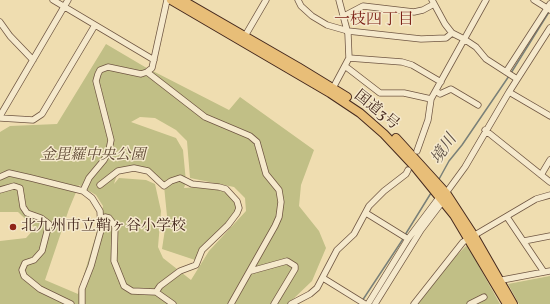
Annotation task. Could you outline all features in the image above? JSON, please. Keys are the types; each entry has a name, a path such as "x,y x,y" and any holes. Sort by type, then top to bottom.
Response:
{"highway":[{"name":"国道3号","path":"171,0 350,106 394,144 443,197"},
{"name":"国道3号","path":"182,0 333,88 357,104 395,137 443,197 472,237 497,281 513,304"},
{"name":"国道3号","path":"497,281 507,304"}],"street":[{"path":"53,0 154,60"},
{"path":"68,0 0,117 33,120 42,114 64,74 95,25"},
{"path":"83,192 89,178 104,160 109,150 111,140 96,81 98,74 100,70 108,67 141,74 152,68 167,0"},
{"path":"245,36 266,0"},
{"path":"298,0 301,6 312,16 327,25 348,31 421,40 446,38 452,33"},
{"path":"333,88 348,58 348,31 339,0"},
{"path":"417,151 428,120 432,99 486,0"},
{"path":"506,72 549,8 534,0"},
{"path":"344,16 363,6 414,12 423,10 433,2 445,24 452,33 476,47 486,59 517,79"},
{"path":"0,22 10,36 33,60"},
{"path":"375,304 418,234 465,167 485,130 550,28"},
{"path":"348,58 402,62 412,65 441,82"},
{"path":"345,66 380,93 404,93 432,99"},
{"path":"147,72 205,117 250,136 257,142 266,174 279,190 281,202 279,217 231,304"},
{"path":"436,91 440,94 451,89 478,105"},
{"path":"509,92 550,116"},
{"path":"485,130 550,182"},
{"path":"542,175 550,160"},
{"path":"100,185 118,171 134,168 148,171 164,186 171,180 180,178 192,184 226,189 237,201 239,208 237,213 228,225 202,250 196,265 180,271 160,286 156,292"},
{"path":"291,304 310,294 323,278 337,250 354,234 369,206 384,191 406,174 408,170"},
{"path":"0,177 9,173 83,192 92,198 96,204 100,211 101,230 80,291 82,304"},
{"path":"0,190 14,186 20,188 23,207 27,213 42,218 49,224 42,251 34,260 25,263 22,270 24,276 30,283 64,303 71,304"},
{"path":"414,304 463,242 536,199 550,195"},
{"path":"368,304 408,239 443,197"},
{"path":"366,213 408,239"},
{"path":"497,281 547,272 524,242 507,216"},
{"path":"100,220 105,217 109,218 115,226 114,261 124,286 132,291 156,292 173,304"},
{"path":"524,242 550,236"},
{"path":"251,270 287,261 295,266 296,269 274,304"},
{"path":"323,278 365,304"},
{"path":"470,304 484,297"}],"green space":[{"name":"金毘羅中央公園","path":"106,44 145,67 229,110 240,97 314,150 301,185 299,206 319,231 326,248 312,281 288,304 0,304 0,241 26,238 35,228 18,212 0,212 0,132 10,126 57,124","holes":["140,117 155,118 176,130 187,141 190,178 234,187 245,198 246,211 209,251 191,280 163,258 158,247 161,211 155,184 146,180 119,178 114,184 118,171 134,168 148,171 164,186 167,216 162,249 198,261 212,240 237,213 237,201 215,186 184,188 186,182 183,150 176,138 131,122","79,185 96,195 103,206 78,294 45,280 69,209"]},
{"path":"467,245 500,304 417,304 447,265"},
{"path":"550,276 550,304 519,304 508,284"}],"waterway":[{"name":"境川","path":"511,73 549,12"},
{"name":"境川","path":"438,181 449,161 462,145 509,76"},
{"name":"境川","path":"405,235 431,193"},
{"name":"境川","path":"362,301 403,239"}],"place":[{"name":"北九州市立鞘ヶ谷小学校","path":"13,227"}],"district":[{"name":"一枝四丁目","path":"374,21"}]}
